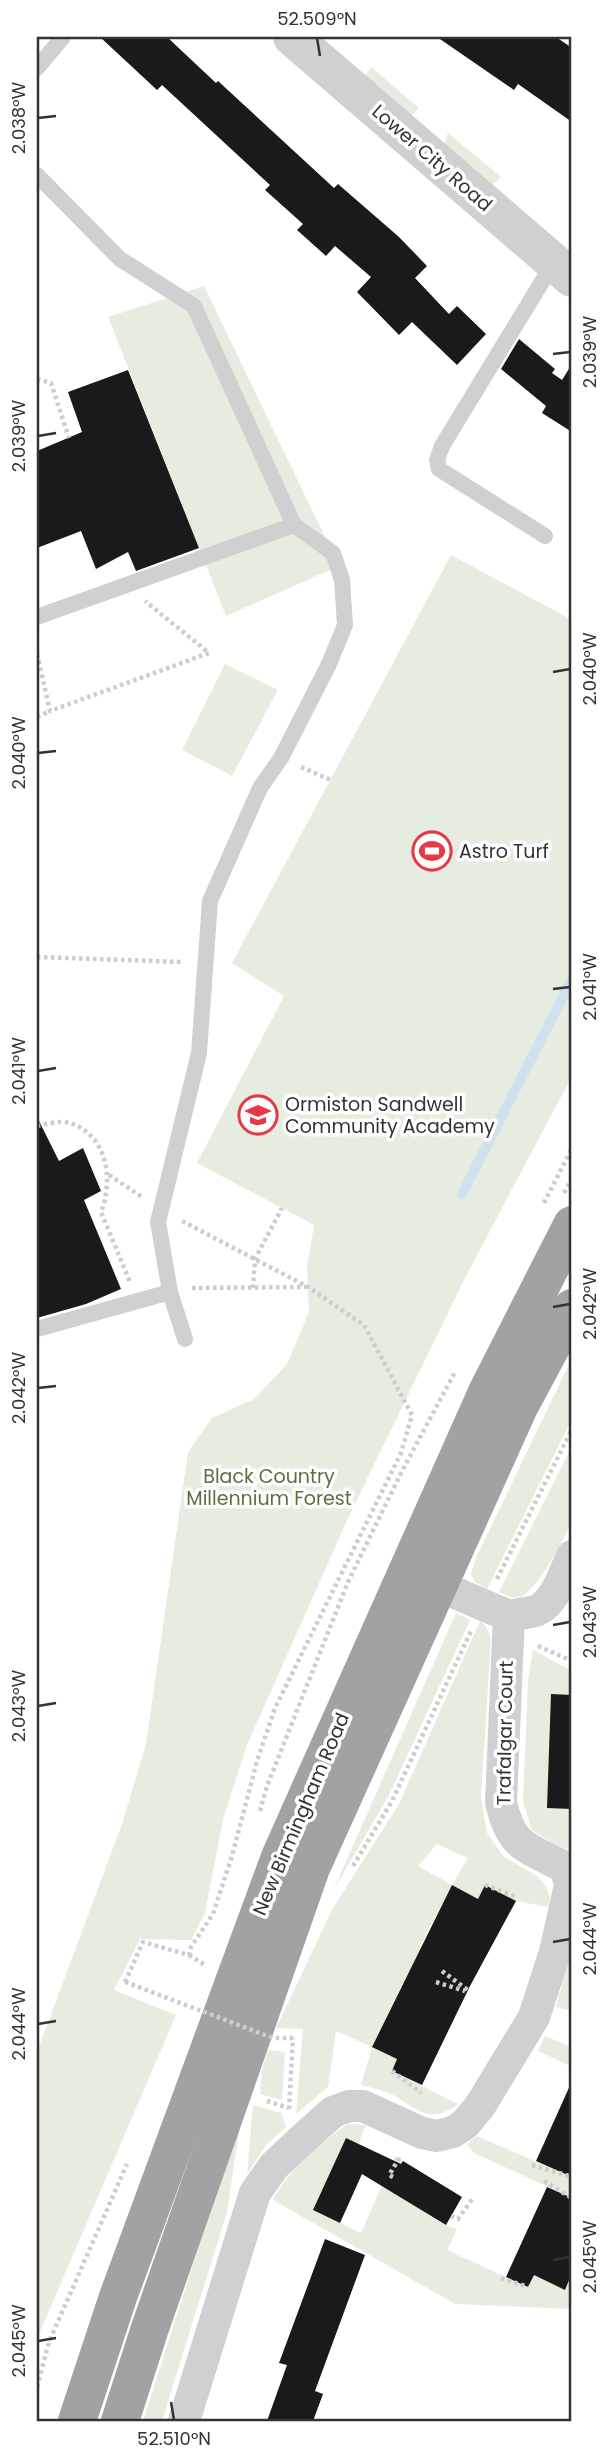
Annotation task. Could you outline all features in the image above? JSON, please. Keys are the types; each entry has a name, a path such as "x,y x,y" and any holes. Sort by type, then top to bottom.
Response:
{"highway":[{"name":"New Birmingham Road","path":"78,2421 118,2297 280,1857 483,1402 556,1217"},
{"name":"New Birmingham Road","path":"120,2421 311,1868 519,1407 572,1308"}],"street":[{"name":"Lower City Road","path":"292,37 563,270"},
{"path":"437,1585 496,1611 539,1609 556,1591 572,1556"},
{"name":"Trafalgar Court","path":"184,2421 255,2193 274,2166 333,2112 349,2106 363,2106 422,2133 437,2136 453,2132 466,2124 480,2106 534,2017 555,1952 570,1885 566,1868 514,1839 505,1821 501,1802 496,1611"}],"lane":[{"path":"37,68 62,37"},
{"path":"37,175 120,259 194,306 295,526 333,553 342,580 345,625 329,664 281,758 260,788 210,901 199,1054 158,1222 170,1292 185,1339"},
{"path":"545,536 439,469 437,460 442,446 563,270"},
{"path":"37,617 295,526"},
{"path":"37,1329 170,1292"}],"path":[{"path":"37,379 51,383 69,438"},
{"path":"37,716 209,653 137,595 157,599"},
{"path":"37,654 50,711"},
{"path":"281,758 331,780"},
{"path":"37,957 191,962"},
{"path":"556,1217 572,1147"},
{"path":"109,1175 160,1209 308,1287 365,1325 412,1415 401,1453 275,1708 257,1761 232,1856 212,1914 191,1947 189,1955 143,1942 125,1982 273,2038 293,2038 289,2108 298,2144"},
{"path":"253,1288 254,1259 282,1208"},
{"path":"258,1818 267,1786 348,1582 403,1469 457,1368"},
{"path":"346,1877 392,1801 496,1611 572,1429"},
{"path":"485,1885 517,1897"},
{"path":"436,1982 468,1991 442,1971"},
{"path":"270,2038 274,2027"},
{"path":"392,2071 421,2093"},
{"path":"393,2177 389,2175 402,2153"},
{"path":"532,2165 569,2176"},
{"path":"544,2181 570,2197"},
{"path":"37,2387 49,2342 118,2184"},
{"path":"451,2216 458,2219 473,2198"},
{"path":"501,2278 528,2287"}],"green space":[{"path":"371,67 419,108 411,116 365,76"},
{"path":"448,133 501,177 492,185 444,144"},
{"path":"204,286 339,566 226,616 108,317"},
{"name":"Black Country Millennium Forest","path":"451,555 572,620 572,1076 465,1278 349,1516 247,1745 223,1819 205,1913 191,1940 140,1939 114,1990 176,2015 37,2339 37,2052 122,1824 146,1744 188,1452 212,1418 254,1399 287,1364 309,1312 307,1267 314,1225 197,1163 284,996 232,963"},
{"path":"225,664 278,690 232,776 182,750"},
{"path":"572,1358 572,1419 487,1589 475,1582 471,1574 476,1558"},
{"path":"572,1446 573,1509 565,1536 543,1574 527,1593 514,1597 499,1592"},
{"path":"456,1613 470,1620 389,1795 333,1891"},
{"path":"480,1621 486,1626 491,1639 481,1798 487,1833 504,1857 537,1876 546,1886 550,1898 548,1907 516,1901 485,1885 478,1899 452,1886 420,1946 447,1961 429,1996 403,1983 372,2046 397,2059 392,2071 458,2104 440,2114 425,2113 389,2093 361,2085 372,2047 336,2031 328,2087 296,2114 303,2029 276,2028 333,1908 399,1804","holes":["437,1844 468,1858 452,1885 418,1866"]},
{"path":"533,1650 572,1671 572,1735 550,1734 572,1809 572,1851 532,1830 523,1802 528,1680"},
{"path":"572,1946 572,2011 556,2007"},
{"path":"545,2036 572,2047 572,2067 538,2051"},
{"path":"268,2050 285,2052 282,2100 260,2094 262,2069"},
{"path":"253,2105 281,2113 286,2127 266,2145 247,2174"},
{"path":"242,2111 227,2212 162,2421 143,2421"},
{"path":"348,2124 366,2125 358,2144 313,2210 361,2233 395,2156 403,2161 386,2188 445,2225 457,2229 447,2250 528,2287 534,2275 564,2289 572,2273 572,2309 455,2304 273,2200 306,2158"},
{"path":"477,2136 569,2176 572,2169 572,2198 474,2153 467,2144"}],"building":[{"path":"100,37 167,37 334,188 338,184 399,237 427,266 415,278 449,314 457,306 486,334 457,365 412,322 399,335 357,292 371,277 335,246 326,256 297,230 303,224 265,190 270,185 162,85 157,90"},
{"path":"437,37 556,37 572,48 572,122 518,84 514,90"},
{"path":"519,339 555,369 552,373 562,380 572,364 572,432 542,413 546,406 501,369"},
{"path":"128,370 199,548 136,571 128,552 96,569 81,531 37,548 37,451 82,432 68,392"},
{"path":"37,1117 59,1161 83,1148 101,1191 84,1200 121,1289 86,1304 37,1318"},
{"path":"551,1694 572,1695 572,1809 547,1808"},
{"path":"452,1885 478,1899 485,1885 516,1901 470,1986 422,2085 392,2071 397,2059 372,2047"},
{"path":"572,2081 572,2177 536,2161"},
{"path":"346,2138 401,2164 403,2161 462,2197 446,2225 362,2174 340,2223 313,2210"},
{"path":"547,2187 572,2198 572,2273 565,2290 534,2275 528,2287 506,2277"},
{"path":"325,2239 365,2255 315,2391 323,2394 313,2421 267,2421 287,2365 279,2363"}],"waterway":[{"path":"462,1194 572,979"}],"place":[{"name":"Astro Turf","path":"432,851"},
{"name":"Ormiston Sandwell Community Academy","path":"258,1115"}]}
